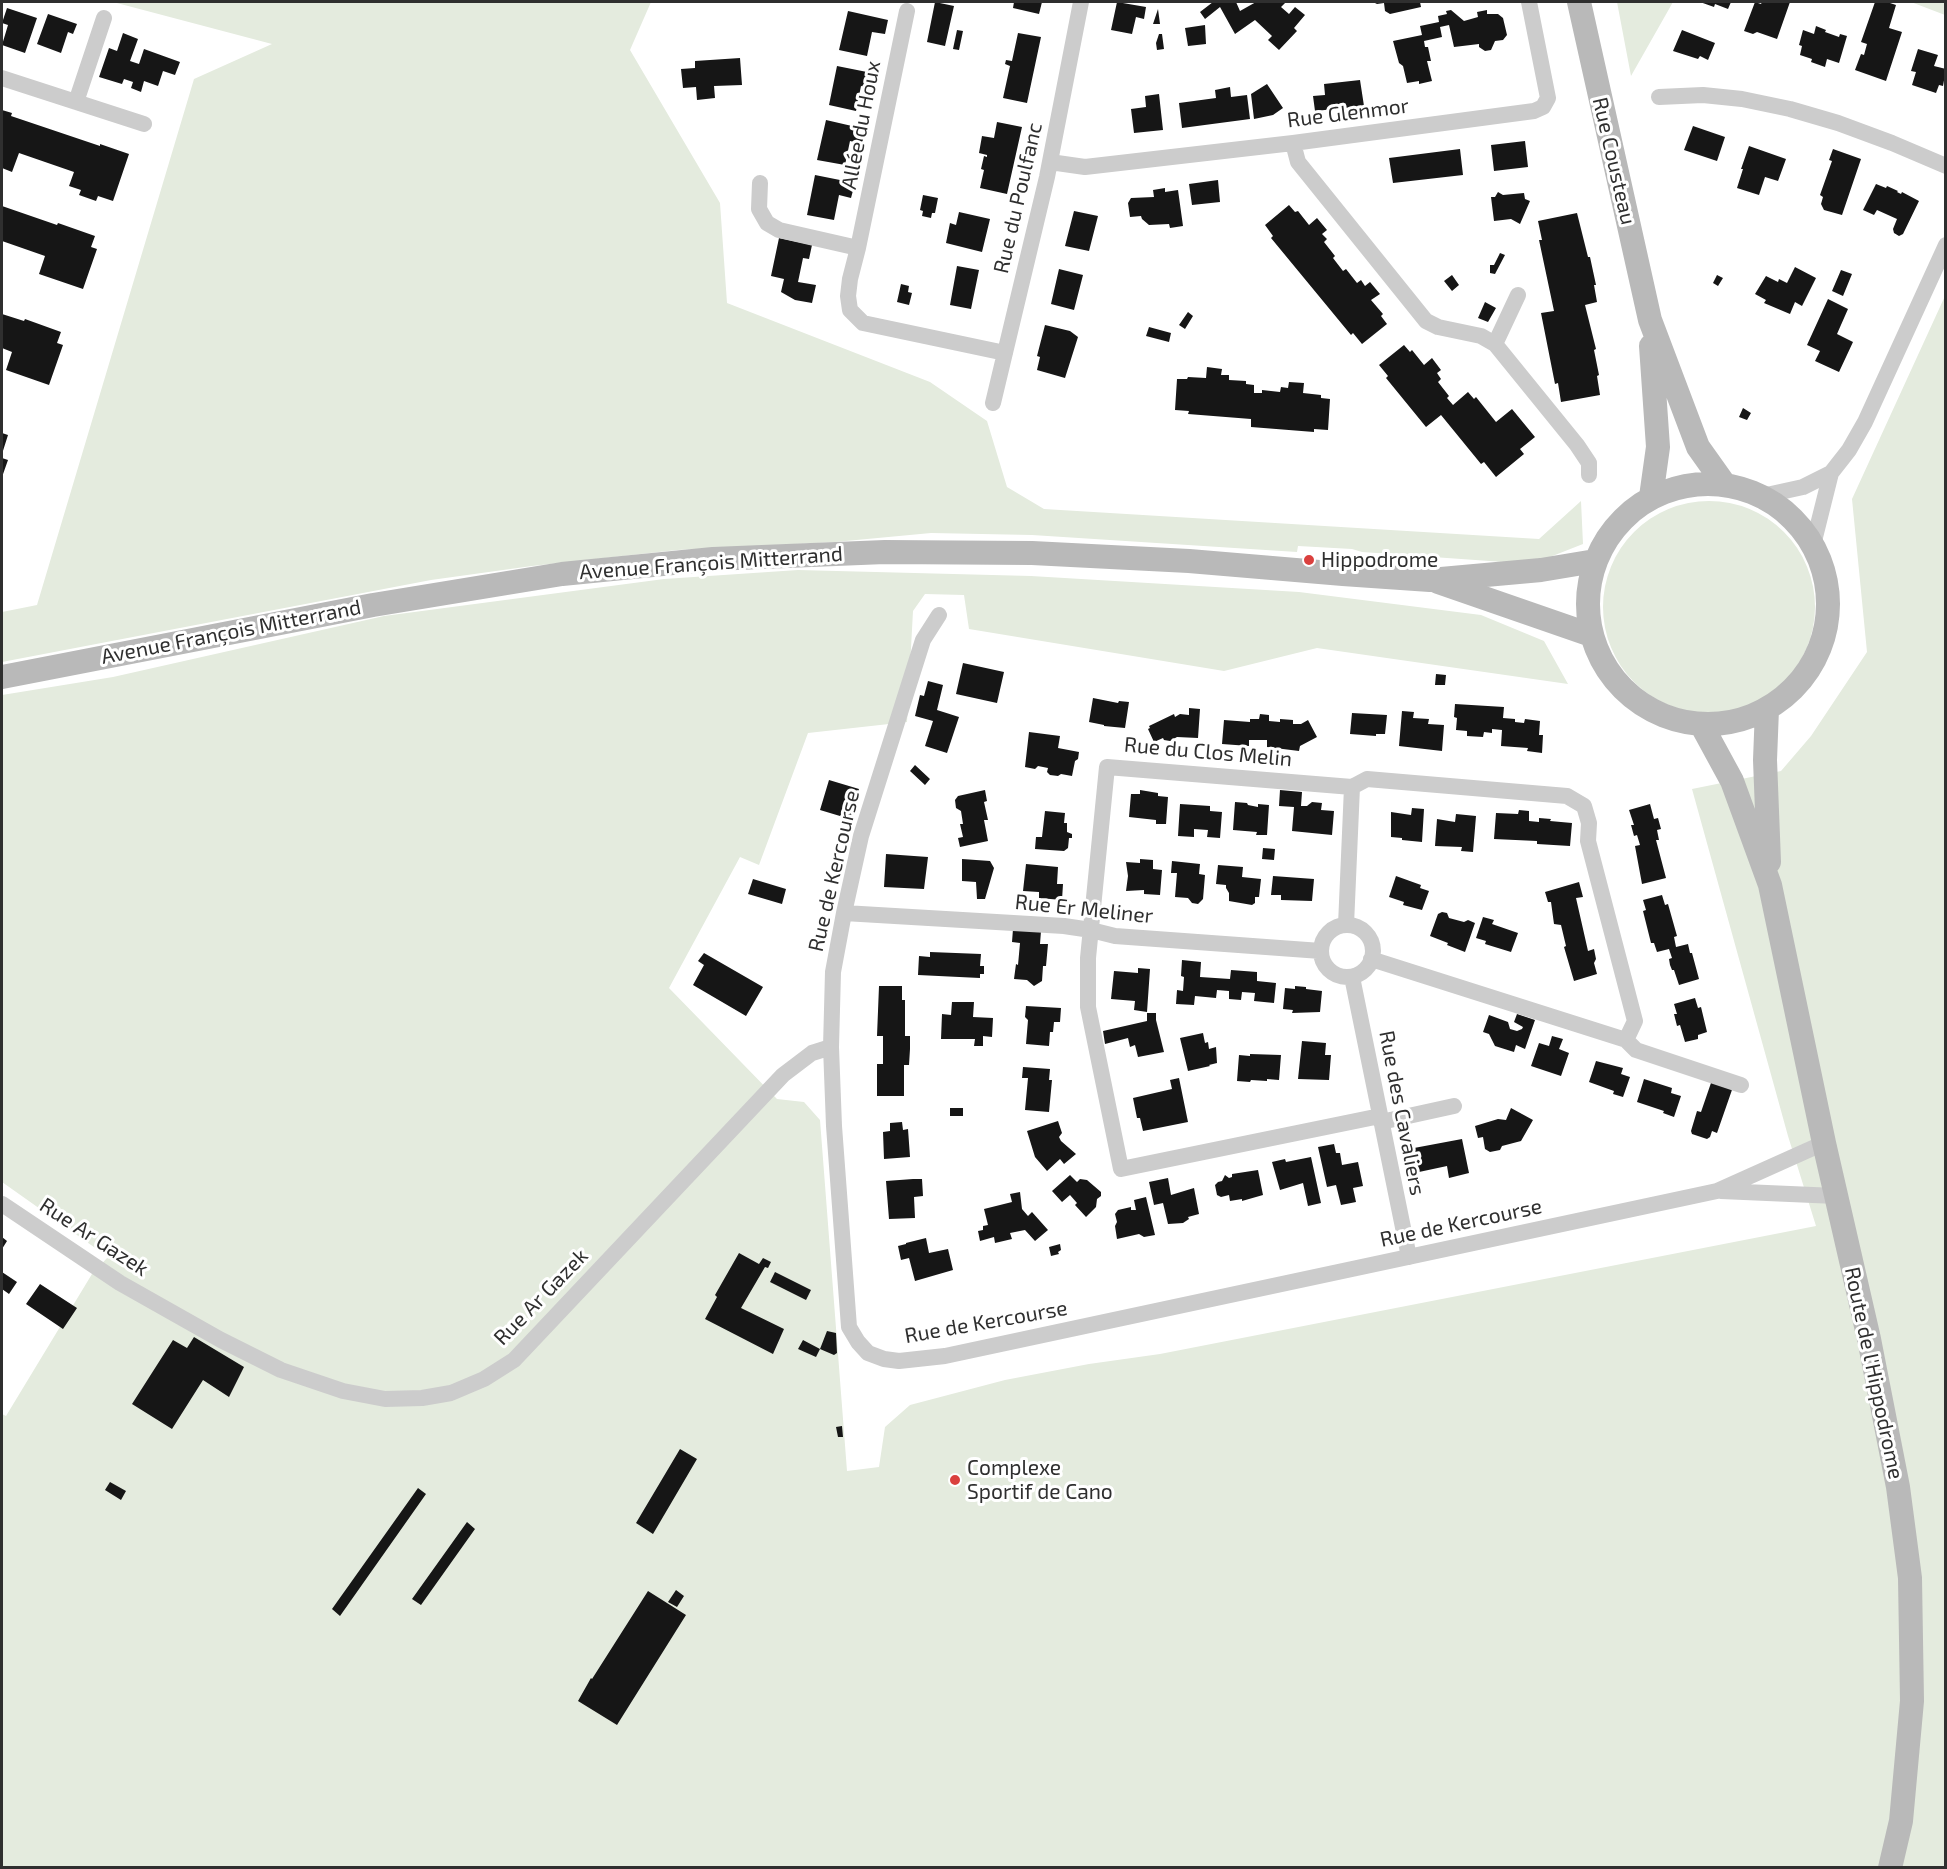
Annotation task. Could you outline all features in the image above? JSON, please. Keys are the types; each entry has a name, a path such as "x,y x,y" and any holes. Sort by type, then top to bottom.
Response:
{"main road":[{"name":"Rue Cousteau","path":"1578,2 1650,320 1698,447 1725,484"},
{"name":"Rue Cousteau","path":"1650,320 1658,447 1651,497"},
{"path":"1698,484 1725,484 1762,496 1782,509 1799,525 1813,545 1826,580 1828,618 1817,655 1796,686 1767,709 1735,722 1701,724 1664,716 1631,697 1606,669 1591,635 1587,602 1588,585 1595,561 1607,537 1625,516 1651,497 1676,488 1698,484"},
{"name":"Avenue François Mitterrand","path":"2,676 385,603 562,574 713,559 885,552 1032,553 1189,561 1430,580 1541,570 1595,561"},
{"name":"Avenue François Mitterrand","path":"1430,580 1591,635"},
{"name":"Route de l'Hippodrome","path":"1767,709 1765,759 1770,885"},
{"name":"Route de l'Hippodrome","path":"1701,724 1732,781 1770,885 1824,1143 1869,1339 1898,1487 1910,1578 1912,1701 1900,1821 1890,1868"}],"street":[{"name":"Rue du Poulfanc","path":"993,403 1050,162 1081,2"},
{"name":"Rue Glenmor","path":"1050,162 1085,167 1293,143 1534,111 1543,107 1548,98 1529,2"},
{"name":"Allée du Houx","path":"907,11 850,279 850,310 863,323 1005,353"},
{"path":"76,102 104,18"},
{"path":"2,78 144,124"},
{"path":"1659,97 1703,95 1742,99 1790,109 1838,123 1946,166"},
{"path":"1293,143 1298,162 1426,321 1438,327 1481,336 1495,344 1577,445 1589,463 1589,475"},
{"path":"760,183 759,209 767,223 779,230 858,248"},
{"path":"1813,545 1831,473 1849,450 1865,422 1946,245"},
{"path":"1495,344 1518,295"},
{"path":"1762,496 1803,487 1831,473"},
{"name":"Rue de Kercourse","path":"939,615 923,640 861,836 833,972 831,1047 834,1126 849,1327 868,1353 900,1360 945,1356 1717,1191 1824,1143"},
{"name":"Rue du Clos Melin","path":"1380,1119 1121,1169 1088,1007 1088,958 1107,767 1352,787 1367,779 1567,796 1584,806 1589,823 1588,841 1635,1021 1626,1040"},
{"path":"1346,925 1352,787"},
{"name":"Rue Er Meliner","path":"844,913 1091,930 1114,936 1320,951"},
{"path":"1346,925 1355,926 1370,940 1371,959 1361,973 1344,977 1328,968 1320,951 1323,940 1329,932 1346,925"},
{"path":"1371,959 1626,1040 1636,1050 1741,1084"},
{"name":"Rue des Cavaliers","path":"1352,976 1408,1257"},
{"name":"Rue Ar Gazek","path":"2,1204 120,1283 221,1340 280,1370 343,1391 385,1399 422,1398 451,1393 484,1379 514,1359 783,1075 812,1053 831,1047"},
{"path":"1380,1119 1454,1106"},
{"name":"Rue de Kercourse","path":"1717,1191 1836,1196"}],"shaded area":[{"path":"113,2 651,2 630,50 720,203 727,303 930,382 987,421 1007,487 1044,509 1539,539 1581,501 1583,544 1532,564 1298,546 1297,552 1032,535 931,533 835,542 677,550 431,580 2,662 2,612 37,605 194,79 272,44"},
{"path":"1617,2 1673,2 1631,76"},
{"path":"1911,2 1945,2 1945,15"},
{"path":"1945,296 1945,1867 2,1867 2,1414 6,1416 92,1274 108,1257 2,1182 2,695 113,677 384,616 664,579 798,570 1031,576 1299,592 1481,615 1544,641 1568,684 1317,648 1224,671 969,629 964,595 925,594 913,611 907,722 808,733 759,865 740,857 669,988 777,1099 804,1102 820,1120 847,1471 879,1467 885,1427 910,1405 1005,1380 1089,1364 1160,1354 1816,1226 1788,1136 1692,789 1781,771 1811,736 1867,652 1852,499"},
{"path":"1699,501 1719,501 1740,505 1759,513 1784,532 1797,548 1807,566 1813,586 1815,607 1813,628 1807,648 1797,666 1784,682 1759,701 1740,709 1719,713 1699,713 1678,709 1659,701 1627,674 1615,657 1607,638 1603,617 1603,597 1607,576 1615,557 1642,525 1659,513 1678,505"}],"building":[{"path":"935,2 954,6 945,46 927,42"},
{"path":"1014,2 1042,2 1039,14 1013,8"},
{"path":"1117,2 1146,7 1144,19 1136,17 1132,34 1111,30"},
{"path":"1213,2 1236,2 1240,11 1256,2 1286,2 1281,7 1289,14 1295,7 1305,15 1294,28 1297,31 1279,50 1268,40 1272,36 1255,20 1235,34 1220,7 1205,19 1200,12"},
{"path":"1373,2 1420,2 1421,7 1390,14 1385,11 1384,3"},
{"path":"1700,2 1731,2 1728,9"},
{"path":"1755,2 1761,4 1762,2 1790,2 1777,39 1757,32 1753,34 1744,31"},
{"path":"1875,2 1896,5 1889,28 1902,32 1886,81 1855,70 1861,54 1864,55 1867,44 1861,42"},
{"path":"7,8 37,18 25,53 2,45 8,25 2,23"},
{"path":"1158,9 1160,24 1153,24"},
{"path":"1451,10 1464,21 1478,17 1477,12 1487,10 1487,14 1498,14 1503,18 1507,35 1503,40 1495,41 1491,50 1485,51 1479,47 1479,44 1454,47 1449,25 1440,27 1442,37 1424,41 1431,61 1427,61 1432,81 1419,84 1419,81 1407,83 1393,41 1422,35 1420,26 1439,22 1438,16 1447,14 1446,11"},
{"path":"848,11 888,20 885,34 872,32 867,56 839,50"},
{"path":"48,14 77,24 73,34 68,32 61,53 37,44"},
{"path":"1205,25 1206,44 1188,46 1185,28"},
{"path":"1816,26 1839,37 1840,34 1847,36 1839,63 1827,59 1825,67 1800,55 1802,46 1799,45 1803,30 1814,34"},
{"path":"957,30 963,31 959,50 953,49"},
{"path":"1682,30 1715,43 1708,60 1700,56 1698,59 1673,51"},
{"path":"123,33 138,39 130,61 139,64 144,49 180,62 175,75 163,71 158,86 144,81 141,92 131,88 133,82 124,79 122,84 99,77 109,48 117,51"},
{"path":"1018,33 1041,37 1027,103 1003,98 1010,66 1005,64 1006,60 1012,61"},
{"path":"1159,34 1162,34 1164,49 1157,50 1156,43"},
{"path":"1918,49 1938,55 1934,66 1946,69 1943,86 1939,85 1936,93 1912,85 1916,72 1911,71"},
{"path":"740,58 742,85 714,86 715,98 697,100 696,87 683,88 681,69 695,68 695,61"},
{"path":"837,66 877,74 874,89 861,86 856,111 829,105"},
{"path":"1360,80 1364,106 1315,111 1313,96 1325,95 1324,84"},
{"path":"1267,84 1283,108 1273,115 1254,119 1251,94"},
{"path":"1230,87 1231,97 1247,95 1250,119 1182,128 1179,103 1216,98 1215,90"},
{"path":"1159,94 1163,130 1134,133 1131,109 1146,107 1145,96"},
{"path":"2,110 12,113 11,116 129,154 113,201 98,196 96,201 79,195 81,190 69,186 74,172 19,153 12,172 2,168"},
{"path":"826,120 865,129 862,144 850,141 845,165 817,160"},
{"path":"997,122 1022,127 1007,194 980,188 984,170 981,169 984,156 987,157 979,153 982,136 994,138"},
{"path":"1693,126 1725,137 1717,161 1684,150"},
{"path":"1525,141 1528,167 1494,171 1491,145"},
{"path":"1749,146 1786,159 1778,181 1765,177 1759,195 1737,188"},
{"path":"1460,149 1463,175 1393,183 1389,158"},
{"path":"1833,149 1861,159 1842,215 1824,210 1821,204 1823,197 1820,195 1832,161 1829,160"},
{"path":"815,175 855,183 851,198 839,195 834,220 807,215"},
{"path":"1218,180 1220,202 1192,205 1189,184"},
{"path":"1876,184 1886,188 1887,186 1919,201 1903,234 1899,236 1894,233 1893,229 1897,219 1877,210 1874,215 1863,210"},
{"path":"1165,188 1165,192 1178,190 1183,226 1170,228 1169,224 1149,225 1141,216 1130,217 1128,203 1131,198 1154,197 1153,190"},
{"path":"1498,192 1503,195 1524,193 1525,199 1530,201 1520,224 1511,219 1494,221 1491,197 1495,197"},
{"path":"923,195 938,198 935,213 932,213 931,218 922,216 923,211 920,210"},
{"path":"1289,205 1295,212 1298,211 1309,225 1317,218 1327,230 1322,234 1327,239 1324,242 1343,271 1346,269 1357,283 1361,280 1365,286 1370,282 1380,294 1371,300 1383,314 1381,316 1387,324 1362,344 1353,333 1351,335 1271,238 1273,236 1265,225"},
{"path":"2,206 95,236 91,247 97,249 83,289 39,274 45,256 2,241"},
{"path":"1074,211 1098,216 1089,251 1065,246"},
{"path":"959,212 990,219 982,252 946,243 950,223 956,225"},
{"path":"1577,213 1596,285 1594,285 1597,302 1585,305 1596,349 1594,350 1600,395 1561,402 1558,383 1555,384 1541,313 1554,311 1539,240 1542,240 1538,221"},
{"path":"779,238 812,245 809,259 803,258 798,282 816,285 812,303 795,300 781,292 784,279 771,276"},
{"path":"1500,253 1505,255 1495,274 1490,273 1490,265 1494,265"},
{"path":"957,266 979,270 971,309 950,305"},
{"path":"1795,267 1816,278 1802,306 1795,302 1790,314 1764,303 1766,300 1755,294 1766,276 1778,282 1779,279 1787,283"},
{"path":"1059,269 1083,275 1074,310 1051,304"},
{"path":"1841,270 1852,274 1843,296 1832,291"},
{"path":"1452,275 1459,285 1452,291 1444,281"},
{"path":"1717,275 1723,278 1718,286 1713,283"},
{"path":"901,284 909,286 908,292 912,293 909,305 897,302"},
{"path":"1828,299 1848,309 1837,334 1853,342 1839,372 1815,361 1820,351 1807,345"},
{"path":"1485,302 1496,308 1488,322 1478,318"},
{"path":"1188,312 1193,316 1185,329 1179,325"},
{"path":"2,314 24,321 25,319 61,332 57,343 63,345 49,385 6,370 12,352 2,348"},
{"path":"1045,325 1070,331 1078,337 1065,378 1037,370 1040,357 1037,356"},
{"path":"1149,327 1171,333 1169,342 1146,336"},
{"path":"1404,345 1410,352 1412,350 1424,365 1432,358 1441,370 1437,373 1441,379 1438,382 1453,405 1468,392 1474,399 1476,397 1496,422 1512,409 1535,437 1520,449 1524,454 1496,477 1484,462 1481,464 1441,415 1426,427 1386,378 1388,376 1379,365"},
{"path":"1207,367 1222,369 1221,375 1229,375 1229,380 1246,381 1246,384 1254,385 1254,393 1262,393 1262,390 1280,392 1281,387 1288,388 1289,382 1304,383 1303,393 1321,395 1321,398 1330,399 1328,430 1314,429 1314,432 1251,427 1251,419 1188,414 1189,411 1175,410 1177,379 1206,378"},
{"path":"1743,408 1751,413 1747,420 1739,417"},
{"path":"2,433 8,435 2,454"},
{"path":"2,458 8,460 2,477"},
{"path":"963,663 1004,672 997,703 956,694"},
{"path":"1436,674 1446,675 1445,685 1435,685"},
{"path":"928,681 943,685 937,710 959,717 947,753 925,746 933,721 915,716 920,695 924,696"},
{"path":"1093,698 1118,703 1119,701 1129,702 1125,728 1089,722"},
{"path":"1455,704 1504,707 1503,718 1515,719 1515,722 1524,723 1525,719 1540,721 1539,735 1543,735 1542,753 1527,751 1528,748 1501,746 1502,730 1492,729 1492,733 1484,732 1483,737 1467,736 1467,731 1456,730"},
{"path":"1189,708 1200,709 1198,738 1177,737 1170,741 1163,738 1154,742 1148,729 1149,726 1174,714 1175,717 1180,714 1189,715"},
{"path":"1402,711 1414,712 1413,718 1429,719 1428,724 1444,725 1442,751 1399,746"},
{"path":"1352,713 1387,715 1385,734 1376,734 1376,736 1350,734"},
{"path":"1260,714 1269,715 1269,721 1293,720 1293,724 1301,724 1308,720 1317,737 1300,746 1299,751 1267,747 1267,740 1249,740 1249,746 1222,744 1224,720 1250,722 1250,719 1259,719"},
{"path":"1029,732 1060,736 1058,748 1079,752 1072,776 1050,775 1047,772 1048,768 1038,766 1035,769 1025,767"},
{"path":"915,765 930,779 925,785 910,771"},
{"path":"829,780 859,789 850,819 820,810"},
{"path":"985,790 987,801 984,802 988,820 984,820 988,841 960,847 958,838 963,837 960,824 963,824 961,811 956,808 955,800 958,796"},
{"path":"1140,790 1168,797 1166,824 1156,824 1156,820 1129,817 1131,794 1140,794"},
{"path":"1280,790 1302,792 1301,806 1307,806 1312,802 1322,803 1321,810 1334,811 1332,835 1292,831 1294,807 1279,806"},
{"path":"1235,802 1258,807 1258,804 1269,805 1267,835 1233,830"},
{"path":"1180,804 1210,806 1210,811 1222,812 1220,838 1207,837 1208,830 1194,829 1194,837 1178,836"},
{"path":"1650,804 1654,819 1658,818 1661,829 1657,830 1659,840 1656,840 1666,878 1642,884 1635,846 1640,845 1637,835 1634,836 1631,825 1634,825 1629,810"},
{"path":"1412,808 1424,809 1422,842 1391,837 1391,812 1411,815"},
{"path":"1519,810 1529,811 1529,821 1539,822 1539,818 1572,823 1570,846 1537,844 1537,841 1494,839 1496,813 1518,814"},
{"path":"1045,811 1065,813 1064,823 1067,823 1067,832 1072,834 1072,838 1069,838 1068,848 1064,851 1035,849 1036,837 1042,837"},
{"path":"1456,814 1476,816 1473,852 1461,851 1462,847 1435,846 1437,819 1455,822"},
{"path":"1263,848 1275,849 1274,860 1262,859"},
{"path":"886,854 928,857 924,889 884,887"},
{"path":"962,859 990,861 994,868 985,899 977,899 976,882 962,881"},
{"path":"1140,859 1153,860 1153,869 1162,870 1160,895 1144,894 1144,890 1126,891 1128,876 1126,862 1140,863"},
{"path":"1172,861 1200,864 1199,874 1205,875 1203,899 1198,904 1192,903 1188,898 1175,897 1177,873 1171,873"},
{"path":"1026,864 1058,867 1057,884 1063,884 1062,900 1039,898 1039,892 1023,891"},
{"path":"1218,865 1243,867 1242,877 1261,879 1259,897 1255,897 1255,903 1252,905 1229,901 1226,885 1216,884"},
{"path":"1273,876 1314,879 1312,901 1281,900 1281,895 1271,895"},
{"path":"1396,876 1421,885 1420,888 1429,891 1422,910 1403,905 1404,902 1389,897"},
{"path":"753,879 786,889 782,904 748,894"},
{"path":"1579,882 1583,897 1576,898 1588,951 1594,949 1597,974 1574,981 1564,947 1566,946 1561,925 1554,924 1551,902 1548,902 1545,892"},
{"path":"1662,895 1665,905 1668,904 1677,936 1674,937 1676,947 1688,944 1699,979 1679,985 1670,965 1669,959 1672,958 1669,949 1657,952 1654,943 1651,943 1643,911 1646,910 1643,900"},
{"path":"1447,913 1449,918 1475,923 1465,952 1430,936 1438,914"},
{"path":"1483,917 1494,920 1492,924 1518,933 1511,952 1485,944 1486,941 1476,938"},
{"path":"1013,929 1041,931 1040,944 1048,944 1042,981 1034,986 1027,980 1014,979 1020,943 1012,942"},
{"path":"930,952 981,954 980,966 984,966 984,974 980,974 980,978 918,975 919,956 930,957"},
{"path":"704,953 763,987 746,1016 693,985 704,965 698,961"},
{"path":"1182,960 1201,962 1200,977 1230,979 1231,970 1257,972 1257,981 1276,983 1274,1003 1254,1001 1255,993 1242,992 1241,1000 1229,999 1229,991 1217,990 1216,998 1195,996 1194,1005 1176,1004 1177,990 1183,991"},
{"path":"1138,968 1150,969 1147,1012 1134,1010 1135,1001 1111,999 1114,971 1138,973"},
{"path":"879,986 902,986 902,1000 905,1000 905,1036 910,1036 909,1065 904,1065 904,1096 877,1096 877,1064 883,1064 883,1036 877,1036"},
{"path":"1295,986 1322,991 1320,1012 1292,1013 1293,1010 1283,1009 1285,988 1295,989"},
{"path":"1695,998 1698,1008 1701,1007 1707,1032 1698,1035 1698,1039 1685,1042 1680,1025 1677,1026 1674,1004"},
{"path":"952,1002 974,1002 973,1017 993,1018 992,1037 983,1036 983,1046 974,1046 975,1039 941,1039 942,1014 951,1015"},
{"path":"1026,1006 1061,1008 1060,1022 1054,1022 1053,1032 1050,1032 1049,1046 1026,1044 1028,1020 1025,1017"},
{"path":"1147,1013 1156,1013 1164,1052 1138,1057 1135,1045 1130,1047 1128,1038 1105,1044 1103,1031 1147,1021"},
{"path":"1517,1014 1535,1020 1525,1049 1516,1045 1514,1052 1495,1046 1489,1034 1483,1032 1489,1015 1508,1022 1510,1029 1517,1031 1523,1027 1514,1022"},
{"path":"1203,1033 1209,1049 1216,1047 1217,1063 1188,1071 1180,1038"},
{"path":"1552,1036 1563,1039 1559,1049 1569,1053 1561,1076 1531,1066 1539,1043 1549,1046"},
{"path":"1302,1041 1326,1043 1325,1055 1331,1055 1329,1080 1298,1079"},
{"path":"1250,1054 1281,1055 1279,1080 1237,1081 1239,1055 1250,1056"},
{"path":"1596,1061 1623,1068 1621,1074 1630,1077 1623,1097 1613,1094 1614,1091 1589,1082"},
{"path":"1023,1067 1050,1069 1049,1080 1052,1080 1049,1112 1025,1110 1028,1078 1022,1078"},
{"path":"1179,1078 1188,1122 1143,1131 1140,1118 1137,1118 1133,1098 1172,1089 1170,1080"},
{"path":"1644,1079 1672,1088 1671,1093 1681,1096 1674,1117 1663,1113 1664,1111 1637,1102"},
{"path":"1712,1080 1733,1087 1717,1133 1712,1131 1707,1139 1692,1134 1691,1131 1697,1111 1701,1112"},
{"path":"950,1108 963,1108 963,1116 950,1116"},
{"path":"1511,1108 1533,1120 1521,1141 1490,1152 1485,1149 1483,1137 1478,1138 1475,1126 1498,1119 1506,1120"},
{"path":"1058,1121 1062,1133 1059,1137 1061,1141 1076,1154 1064,1164 1060,1159 1047,1171 1035,1157 1027,1131"},
{"path":"902,1122 903,1130 908,1129 910,1157 884,1159 883,1132 890,1131 890,1123"},
{"path":"1462,1139 1469,1173 1449,1178 1447,1166 1419,1172 1414,1148"},
{"path":"1334,1144 1336,1153 1340,1153 1342,1165 1358,1162 1363,1186 1353,1188 1356,1202 1341,1205 1336,1185 1327,1187 1318,1147"},
{"path":"1311,1157 1321,1203 1308,1206 1303,1183 1280,1190 1272,1162"},
{"path":"1258,1170 1263,1195 1242,1201 1242,1199 1230,1201 1229,1195 1221,1197 1217,1195 1215,1185 1222,1181 1225,1175 1229,1178 1232,1174"},
{"path":"1070,1175 1077,1182 1080,1179 1087,1180 1101,1192 1096,1207 1086,1217 1075,1205 1077,1203 1070,1195 1062,1202 1052,1191"},
{"path":"1168,1178 1171,1195 1194,1188 1199,1214 1188,1217 1189,1219 1183,1223 1168,1224 1163,1203 1154,1205 1149,1182"},
{"path":"922,1179 923,1196 914,1197 915,1218 889,1219 886,1181"},
{"path":"1020,1192 1022,1209 1028,1216 1032,1212 1048,1230 1035,1241 1025,1230 1010,1233 1012,1239 995,1243 994,1237 980,1241 978,1231 988,1225 984,1209 1012,1202 1010,1194"},
{"path":"1146,1197 1155,1235 1144,1237 1139,1234 1117,1239 1115,1214 1118,1210 1131,1207 1131,1210 1136,1210 1134,1200"},
{"path":"2,1237 7,1241 2,1249"},
{"path":"926,1238 929,1253 948,1249 953,1270 915,1281 909,1258 901,1260 898,1246"},
{"path":"1060,1244 1059,1254 1051,1256 1049,1247"},
{"path":"739,1253 759,1264 763,1258 771,1262 768,1268 765,1267 741,1308 784,1329 773,1354 705,1319 717,1297 715,1295"},
{"path":"2,1272 17,1282 9,1294 2,1289"},
{"path":"775,1272 811,1290 806,1300 770,1282"},
{"path":"40,1284 77,1308 63,1329 26,1304"},
{"path":"827,1331 836,1333 837,1353 834,1355 820,1349"},
{"path":"194,1337 244,1367 229,1397 203,1380 172,1429 132,1404 173,1340 187,1348"},
{"path":"803,1340 820,1349 816,1357 798,1349"},
{"path":"842,1426 843,1437 838,1437 836,1427"},
{"path":"680,1449 697,1459 653,1534 636,1523"},
{"path":"110,1482 126,1491 121,1500 105,1490"},
{"path":"418,1488 426,1494 340,1616 332,1609"},
{"path":"467,1522 475,1529 421,1605 412,1599"},
{"path":"676,1590 684,1596 677,1607 668,1602"},
{"path":"648,1591 686,1615 617,1725 578,1701"}],"place":[{"name":"Hippodrome","path":"1309,560"},
{"name":"Complexe Sportif de Cano","path":"955,1480"}]}
